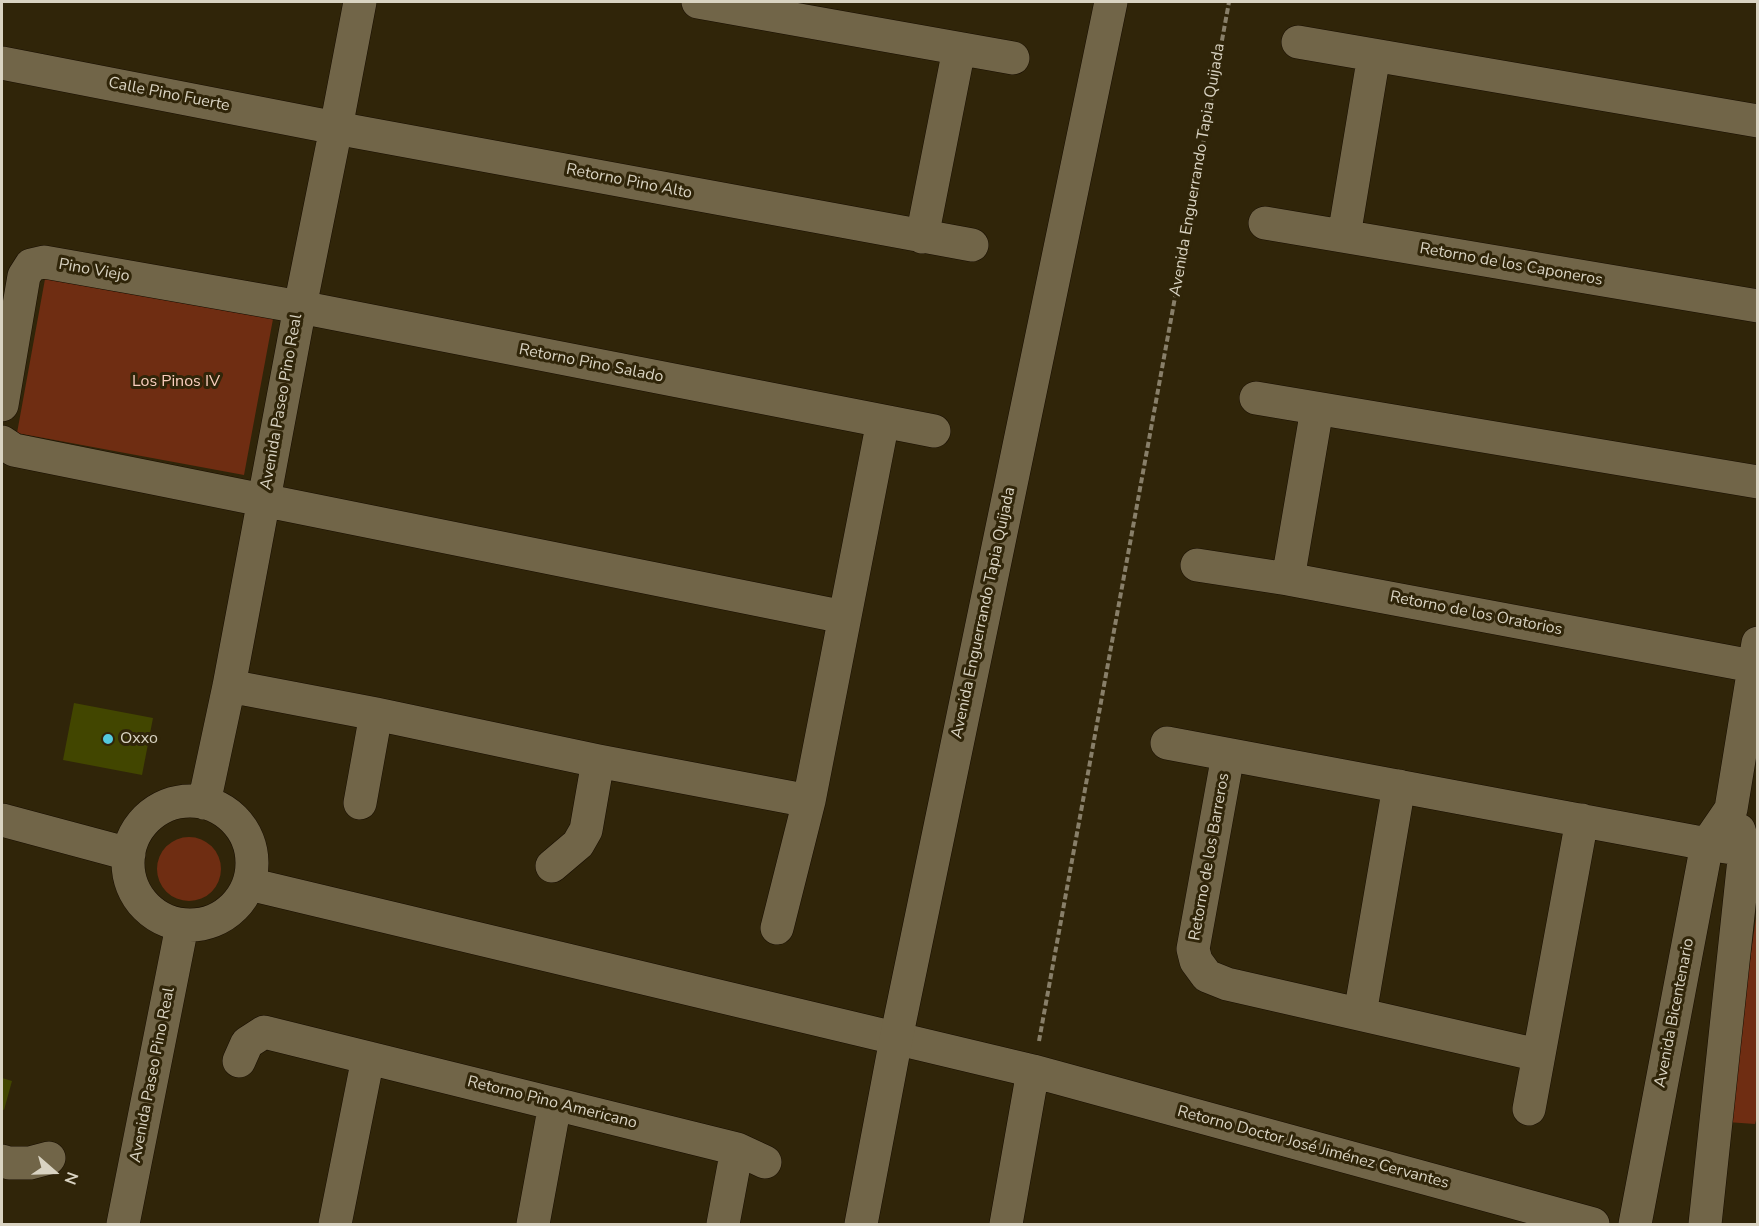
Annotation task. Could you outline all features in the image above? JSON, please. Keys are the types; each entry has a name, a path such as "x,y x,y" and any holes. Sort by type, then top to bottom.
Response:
{"street":[{"name":"Avenida Paseo Pino Real","path":"204,802 229,686 360,2"},
{"path":"698,2 1013,58"},
{"name":"Avenida Enguerrando Tapia Quijada","path":"861,1224 896,1039 1111,2"},
{"path":"1298,42 1758,121"},
{"path":"922,237 959,49"},
{"path":"1344,236 1374,55"},
{"name":"Calle Pino Fuerte","path":"2,63 336,128"},
{"name":"Retorno Pino Alto","path":"336,128 972,245"},
{"name":"Retorno de los Caponeros","path":"1265,223 1758,306"},
{"name":"Pino Viejo","path":"2,405 24,276 31,265 44,262 300,307"},
{"name":"Retorno Pino Salado","path":"300,307 934,431"},
{"path":"1256,398 1758,482"},
{"path":"1288,579 1317,409"},
{"path":"777,928 809,801 883,421"},
{"path":"2,442 14,450 844,617"},
{"name":"Retorno de los Oratorios","path":"1197,565 1756,659"},
{"name":"Avenida Bicentenario","path":"1635,1224 1707,844 1731,809 1756,659"},
{"path":"229,686 376,714 598,761 809,801"},
{"path":"360,803 376,714"},
{"name":"Retorno de los Barreros","path":"1167,743 1751,851"},
{"name":"Retorno de los Barreros","path":"1228,755 1193,949 1196,961 1207,976 1227,984 1538,1055"},
{"path":"552,866 578,844 586,830 598,761"},
{"path":"1360,1014 1399,786"},
{"path":"188,801 204,802 224,810 239,825 249,843 252,864 249,884 239,902 223,916 203,924 182,926 163,920 147,908 135,893 128,874 129,854 133,838 142,823 155,812 171,804 188,801"},
{"name":"Avenida Bicentenario","path":"1705,1224 1751,851 1731,809"},
{"path":"2,820 129,854"},
{"path":"1529,1109 1582,820"},
{"name":"Retorno Doctor José Jiménez Cervantes","path":"249,884 1033,1071 1593,1224"},
{"name":"Avenida Paseo Pino Real","path":"123,1224 182,926"},
{"name":"Retorno Pino Americano","path":"239,1061 247,1043 264,1032 751,1155 723,1224"},
{"path":"335,1224 368,1058"},
{"path":"1006,1224 1033,1071"},
{"path":"533,1224 555,1104"},
{"path":"2,1161 30,1163 49,1158"}],"path":[{"name":"Avenida Enguerrando Tapia Quijada","path":"1033,1071 1229,2"}],"green space":[{"name":"Los Pinos IV","path":"45,279 273,319 244,475 17,433"},
{"path":"189,837 201,839 212,846 219,857 221,869 219,881 212,892 201,899 189,901 177,899 166,892 159,881 157,869 159,857 166,846 177,839"},
{"path":"1757,911 1757,1117 1755,1124 1727,1122"}],"building":[{"name":"Oxxo","path":"74,703 153,718 142,775 63,760"},
{"path":"2,1078 12,1081 4,1110 2,1109"}],"place":[{"name":"Oxxo","path":"108,739"}]}
